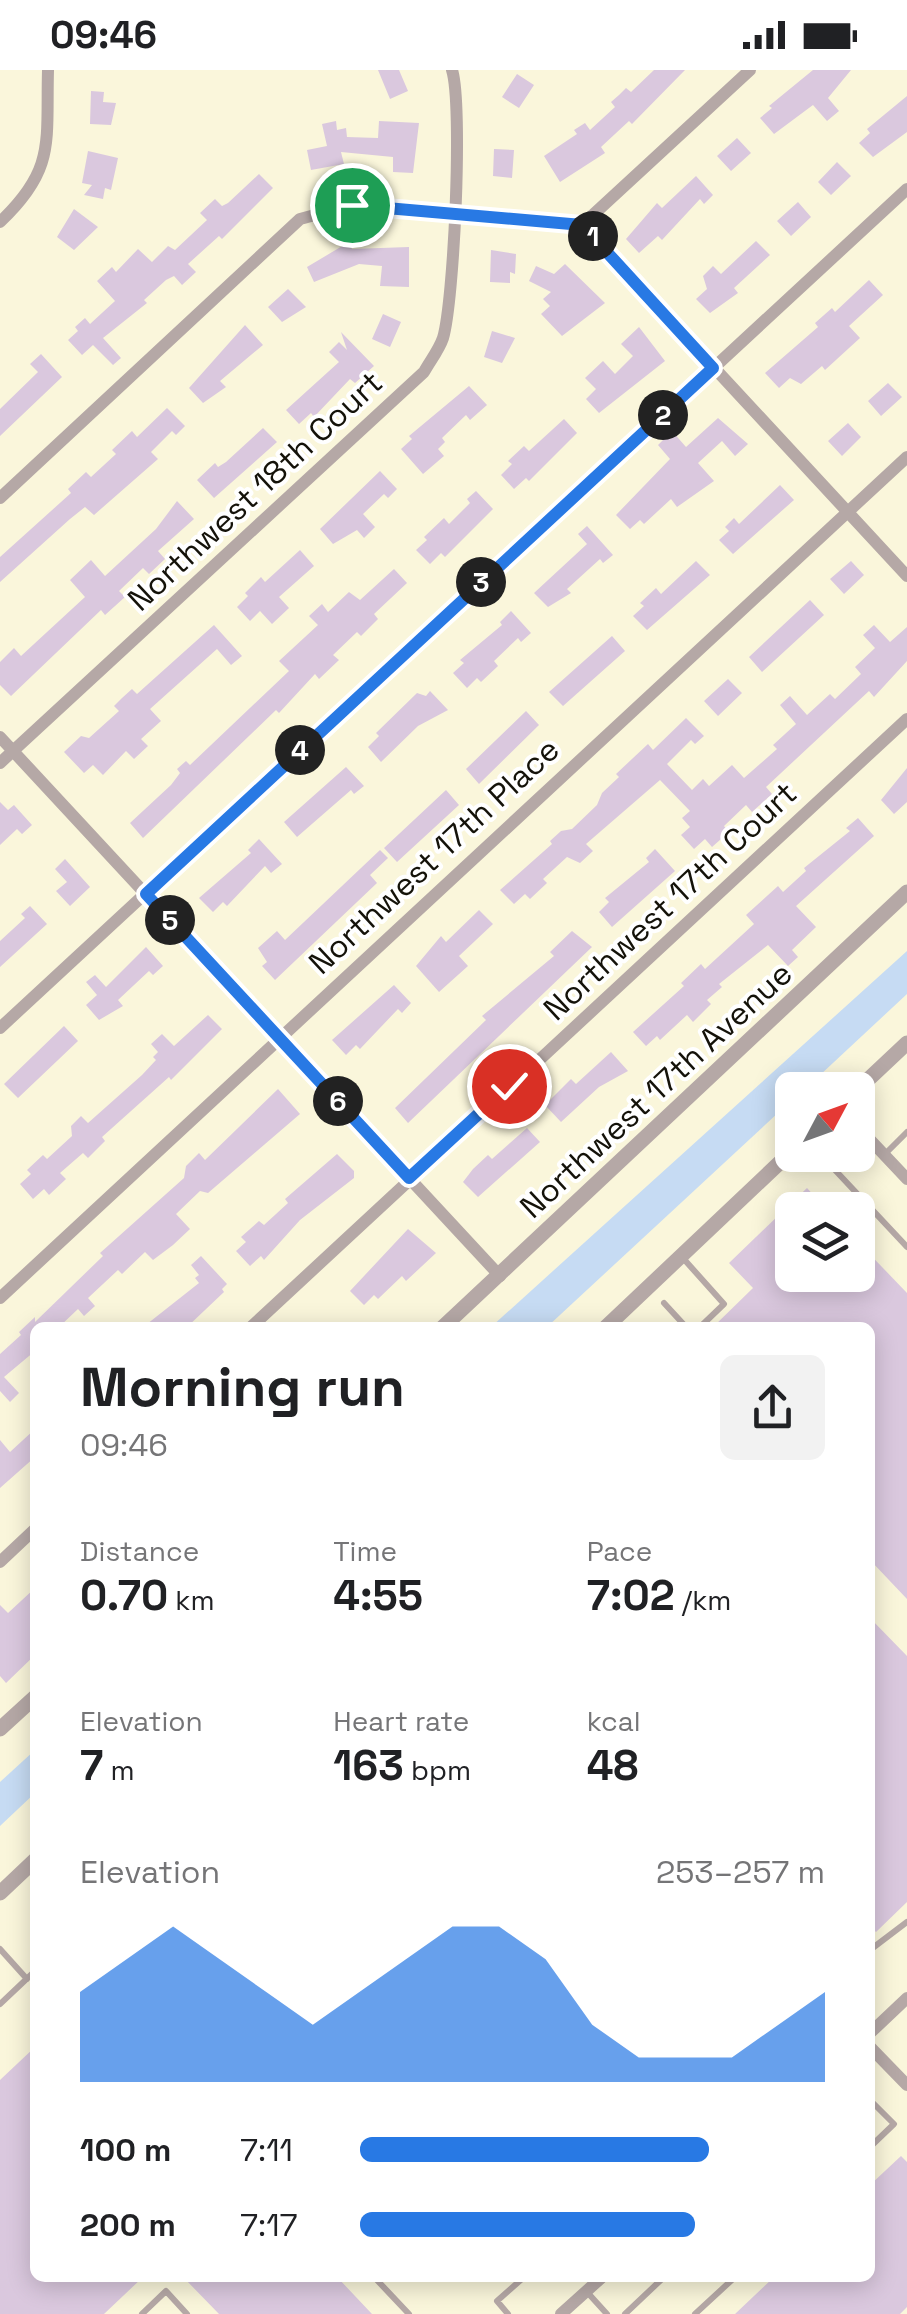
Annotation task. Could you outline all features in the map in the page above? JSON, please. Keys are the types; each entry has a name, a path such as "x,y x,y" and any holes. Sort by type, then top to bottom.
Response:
{"street":[{"path":"0,222 30,194 38,180 46,148 48,70"},
{"path":"582,225 750,70"},
{"name":"Northwest 18th Court","path":"0,763 424,372 442,341 448,312 454,210 455,72"},
{"path":"0,1028 907,189"},
{"path":"0,498 300,219 352,205 454,210 582,225 907,576"},
{"name":"Northwest 17th Place","path":"0,1298 907,457"},
{"name":"Northwest 17th Court","path":"256,1322 907,719"},
{"path":"0,737 500,1276"},
{"name":"Northwest 17th Avenue","path":"449,1322 907,892"},
{"path":"875,1073 907,1043"},
{"path":"875,1145 907,1179"},
{"path":"611,1322 775,1167"},
{"path":"0,1562 30,1534"},
{"path":"0,1729 30,1702"},
{"path":"0,1892 30,1865"},
{"path":"875,2028 907,1998"},
{"path":"875,2052 907,2085"},
{"path":"561,2314 596,2282"}],"lane":[{"path":"884,1155 907,1132"},
{"path":"837,1172 907,1248"},
{"path":"681,1256 724,1304 705,1322"},
{"path":"664,1303 681,1322"},
{"path":"875,1946 907,1922"},
{"path":"0,1949 26,1979"},
{"path":"0,2004 30,1975"},
{"path":"875,2105 894,2124 875,2142"},
{"path":"379,2282 409,2314"},
{"path":"508,2314 497,2302 519,2282"},
{"path":"625,2314 659,2282"},
{"path":"696,2314 730,2282"},
{"path":"142,2314 166,2291 187,2314"},
{"path":"586,2291 607,2314"}],"water":[{"path":"907,951 907,994 823,1072 775,1072 775,1116 552,1322 497,1322"},
{"path":"30,1755 30,1798 0,1826 0,1782"}],"building":[{"path":"378,70 399,70 408,91 390,99"},
{"path":"654,70 685,70 632,124 629,121 601,147 605,153 560,182 544,156 577,134 574,130 585,123 590,130 615,107 611,102 626,88 631,92"},
{"path":"813,70 851,70 828,98 839,111 827,121 813,105 774,134 760,118"},
{"path":"517,74 534,85 519,108 502,97"},
{"path":"91,91 104,92 103,102 116,103 111,125 90,124"},
{"path":"907,96 907,132 873,157 859,143 870,133 867,129"},
{"path":"336,121 337,130 346,128 347,137 378,138 379,121 419,123 413,173 393,172 393,157 341,152 344,164 311,170 307,150 327,146 322,124"},
{"path":"737,138 751,153 731,171 717,156"},
{"path":"494,149 514,150 512,178 493,176"},
{"path":"88,151 118,158 111,190 105,188 103,199 84,195 92,185 82,183"},
{"path":"837,162 851,176 831,195 818,182"},
{"path":"259,174 273,188 222,239 219,236 188,264 196,272 182,285 174,276 166,280 144,300 147,303 103,338 121,358 113,365 93,345 82,355 68,340 78,331 75,327 85,318 90,324 115,301 97,281 112,267 116,272 138,249 152,262 168,246 175,250 207,220 200,213 215,199 222,206 228,203"},
{"path":"696,176 713,195 704,204 700,199 662,240 658,236 639,253 626,239 657,203 662,208"},
{"path":"798,202 811,217 791,236 777,221"},
{"path":"74,209 98,227 74,250 57,237"},
{"path":"756,241 770,255 734,288 738,293 710,313 696,299 707,289 703,276 713,266 721,274"},
{"path":"349,242 352,249 409,247 409,287 380,286 382,266 359,264 314,282 307,267"},
{"path":"491,250 516,254 515,274 510,272 510,283 490,282"},
{"path":"565,264 605,303 562,336 541,314 550,306 543,299 551,292 529,281 536,266 554,274"},
{"path":"869,280 883,295 849,326 860,338 825,370 822,366 801,384 790,378 779,388 765,373 818,327 815,323 832,308 835,312"},
{"path":"288,289 306,307 282,322 268,307"},
{"path":"383,314 401,322 390,347 372,339"},
{"path":"245,325 263,345 220,381 226,387 203,403 189,388"},
{"path":"639,327 665,361 599,413 586,399 596,389 585,378 603,361 615,374 633,356 621,344"},
{"path":"492,331 515,338 502,363 484,357"},
{"path":"341,332 374,366 355,383 350,379 314,417 311,413 299,424 286,410 339,362 329,352 339,342 347,350"},
{"path":"41,354 62,377 0,436 0,409 38,372 30,364"},
{"path":"888,383 902,397 881,416 868,401"},
{"path":"469,386 487,405 470,420 466,415 442,438 445,442 438,449 444,456 423,474 401,449 412,439 409,436"},
{"path":"167,408 185,426 176,435 172,431 151,452 158,459 94,515 85,507 0,582 0,557 71,493 68,489 86,472 91,477 116,454 112,450 132,431 137,437"},
{"path":"718,418 748,444 735,456 722,441 698,463 714,481 677,507 671,499 644,524 640,520 630,529 616,515 670,459 658,445 672,431 686,447"},
{"path":"564,419 577,433 529,481 526,478 514,489 501,475 512,464 508,461 524,446 529,451"},
{"path":"848,423 861,437 842,456 828,441"},
{"path":"263,428 277,442 214,498 197,480 215,463 218,467 226,462"},
{"path":"380,471 397,489 388,498 384,494 363,514 375,527 364,538 357,530 333,544 320,529"},
{"path":"780,485 794,500 733,554 719,540 729,531 725,527 734,518 739,524"},
{"path":"476,491 493,509 445,557 441,553 430,564 416,550 427,540 424,537 444,518 449,524"},
{"path":"177,501 194,519 158,551 165,559 149,574 143,568 119,591 125,597 105,615 101,610 11,696 0,685 0,662 14,648 21,656 85,597 70,580 91,560 105,576 156,529"},
{"path":"587,526 613,555 603,563 600,559 567,589 571,593 548,607 534,593 587,544 578,534"},
{"path":"300,550 314,566 279,597 289,608 272,624 260,611 250,621 237,607 248,596 245,593 261,577 265,582"},
{"path":"696,561 710,575 647,630 633,616 644,606 640,603 656,588 661,594"},
{"path":"851,561 864,575 844,594 830,579"},
{"path":"394,569 407,583 374,614 378,619 361,636 357,632 333,655 339,660 319,679 315,674 279,713 276,710 143,838 130,823 171,785 180,773 177,769 186,761 190,765 289,671 279,661 318,625 309,616 322,604 328,612 349,592 360,600"},
{"path":"810,600 824,615 762,672 749,657"},
{"path":"511,611 531,633 521,642 518,638 494,661 498,666 481,682 477,678 467,688 453,673 464,663 460,660 502,625 500,622"},
{"path":"214,625 242,656 231,665 217,649 150,709 161,721 141,739 148,746 134,759 126,751 103,775 93,765 84,773 64,752 81,736 89,738 119,711 114,706 122,698 132,689 137,694"},
{"path":"874,625 890,642 907,627 907,661 874,697 869,691 766,787 772,794 752,812 746,805 724,826 729,832 712,847 705,839 694,849 681,835 690,827 682,818 690,811 660,780 586,844 593,851 580,863 567,857 543,879 547,883 530,899 525,894 514,904 500,890 552,844 550,841 561,831 572,829 597,805 602,793 619,777 616,774 648,744 653,750 686,718 704,736 695,744 691,740 667,764 692,790 703,779 709,786 732,765 744,778 777,749 773,745 796,724 780,705 790,696 807,715 830,694 835,699 861,674 855,667 875,648 863,635"},
{"path":"612,636 625,651 563,706 549,692"},
{"path":"728,679 742,693 718,716 704,701"},
{"path":"430,691 448,710 418,726 381,762 368,747 379,736 376,733 417,693 426,696"},
{"path":"526,711 539,725 479,784 466,769"},
{"path":"346,767 364,786 354,794 351,790 297,837 284,822"},
{"path":"907,768 907,802 894,814 881,800"},
{"path":"446,790 459,805 397,862 384,848"},
{"path":"0,802 8,810 14,805 32,825 22,834 17,829 0,845"},
{"path":"858,818 874,836 796,906 816,927 792,950 798,957 788,966 768,945 719,984 722,987 707,1000 711,1004 693,1022 687,1015 660,1040 657,1036 646,1046 633,1032 684,986 681,983 701,964 705,969 754,924 746,915 778,886 783,892 806,871 804,868 850,831 846,828"},
{"path":"259,839 282,864 271,873 265,866 227,906 223,902 213,912 199,898 251,853 248,850"},
{"path":"655,849 675,871 612,927 599,912 609,902 605,898 649,862 646,858"},
{"path":"380,850 388,858 370,875 377,883 275,980 262,966 267,962 258,948 277,931 285,940"},
{"path":"65,859 90,887 70,906 56,891 67,882 55,869"},
{"path":"30,906 47,924 0,967 0,941 25,918 21,914"},
{"path":"479,910 493,924 459,956 468,966 439,992 416,966 441,936 446,942"},
{"path":"572,931 592,947 408,1123 395,1108 486,1020 482,1016 554,956 550,952"},
{"path":"146,947 163,966 153,975 149,971 118,1000 123,1006 99,1020 86,1005 97,995 86,982 95,975 106,987"},
{"path":"394,985 411,1003 402,1013 398,1009 360,1049 356,1045 346,1055 332,1040"},
{"path":"208,1015 222,1029 171,1080 169,1077 102,1137 105,1141 88,1158 83,1153 60,1173 66,1179 49,1195 44,1189 33,1199 20,1184 31,1174 27,1170 43,1155 47,1159 72,1136 71,1126 81,1116 88,1123 142,1075 156,1060 153,1057 158,1052 151,1044 162,1034 174,1046"},
{"path":"64,1026 78,1041 18,1098 4,1084"},
{"path":"611,1052 628,1071 599,1087 561,1122 545,1105 571,1079 576,1084"},
{"path":"278,1089 300,1114 208,1193 200,1191 176,1214 190,1229 153,1260 145,1252 122,1274 118,1270 88,1298 95,1306 84,1316 78,1309 64,1322 35,1322 103,1256 100,1253 184,1178 186,1166 199,1153 205,1160"},
{"path":"527,1128 540,1142 478,1197 463,1182 488,1155 492,1159"},
{"path":"337,1154 354,1171 354,1178 300,1220 264,1260 261,1256 250,1266 236,1251 246,1242 241,1237 259,1221 264,1225 288,1203 285,1199"},
{"path":"775,1219 775,1292 875,1292 875,1260 907,1293 907,1599 875,1565 875,1322 718,1322 753,1288 729,1263"},
{"path":"408,1229 436,1253 406,1281 402,1276 378,1299 374,1295 364,1305 350,1291"},
{"path":"201,1256 227,1284 224,1292 192,1322 150,1322 199,1283 195,1278 199,1275 191,1265"},
{"path":"35,1317 35,1322 30,1322 30,1355 4,1377 19,1393 10,1402 0,1391 0,1354 21,1335 19,1332"},
{"path":"30,1434 30,1461 0,1488 0,1440 10,1452"},
{"path":"30,1593 30,1660 6,1683 0,1676 0,1605 8,1613"},
{"path":"875,1623 907,1656 907,1902 876,1932"},
{"path":"30,2052 30,2282 138,2282 104,2314 0,2314 0,2080"},
{"path":"901,2156 907,2162 907,2307 900,2314 735,2314 769,2282 875,2282 875,2180"},
{"path":"188,2282 342,2282 372,2314 219,2314"}],"route":[{"path":"352,205 454,210 582,225 713,368 146,894 409,1178 509,1086"}]}
